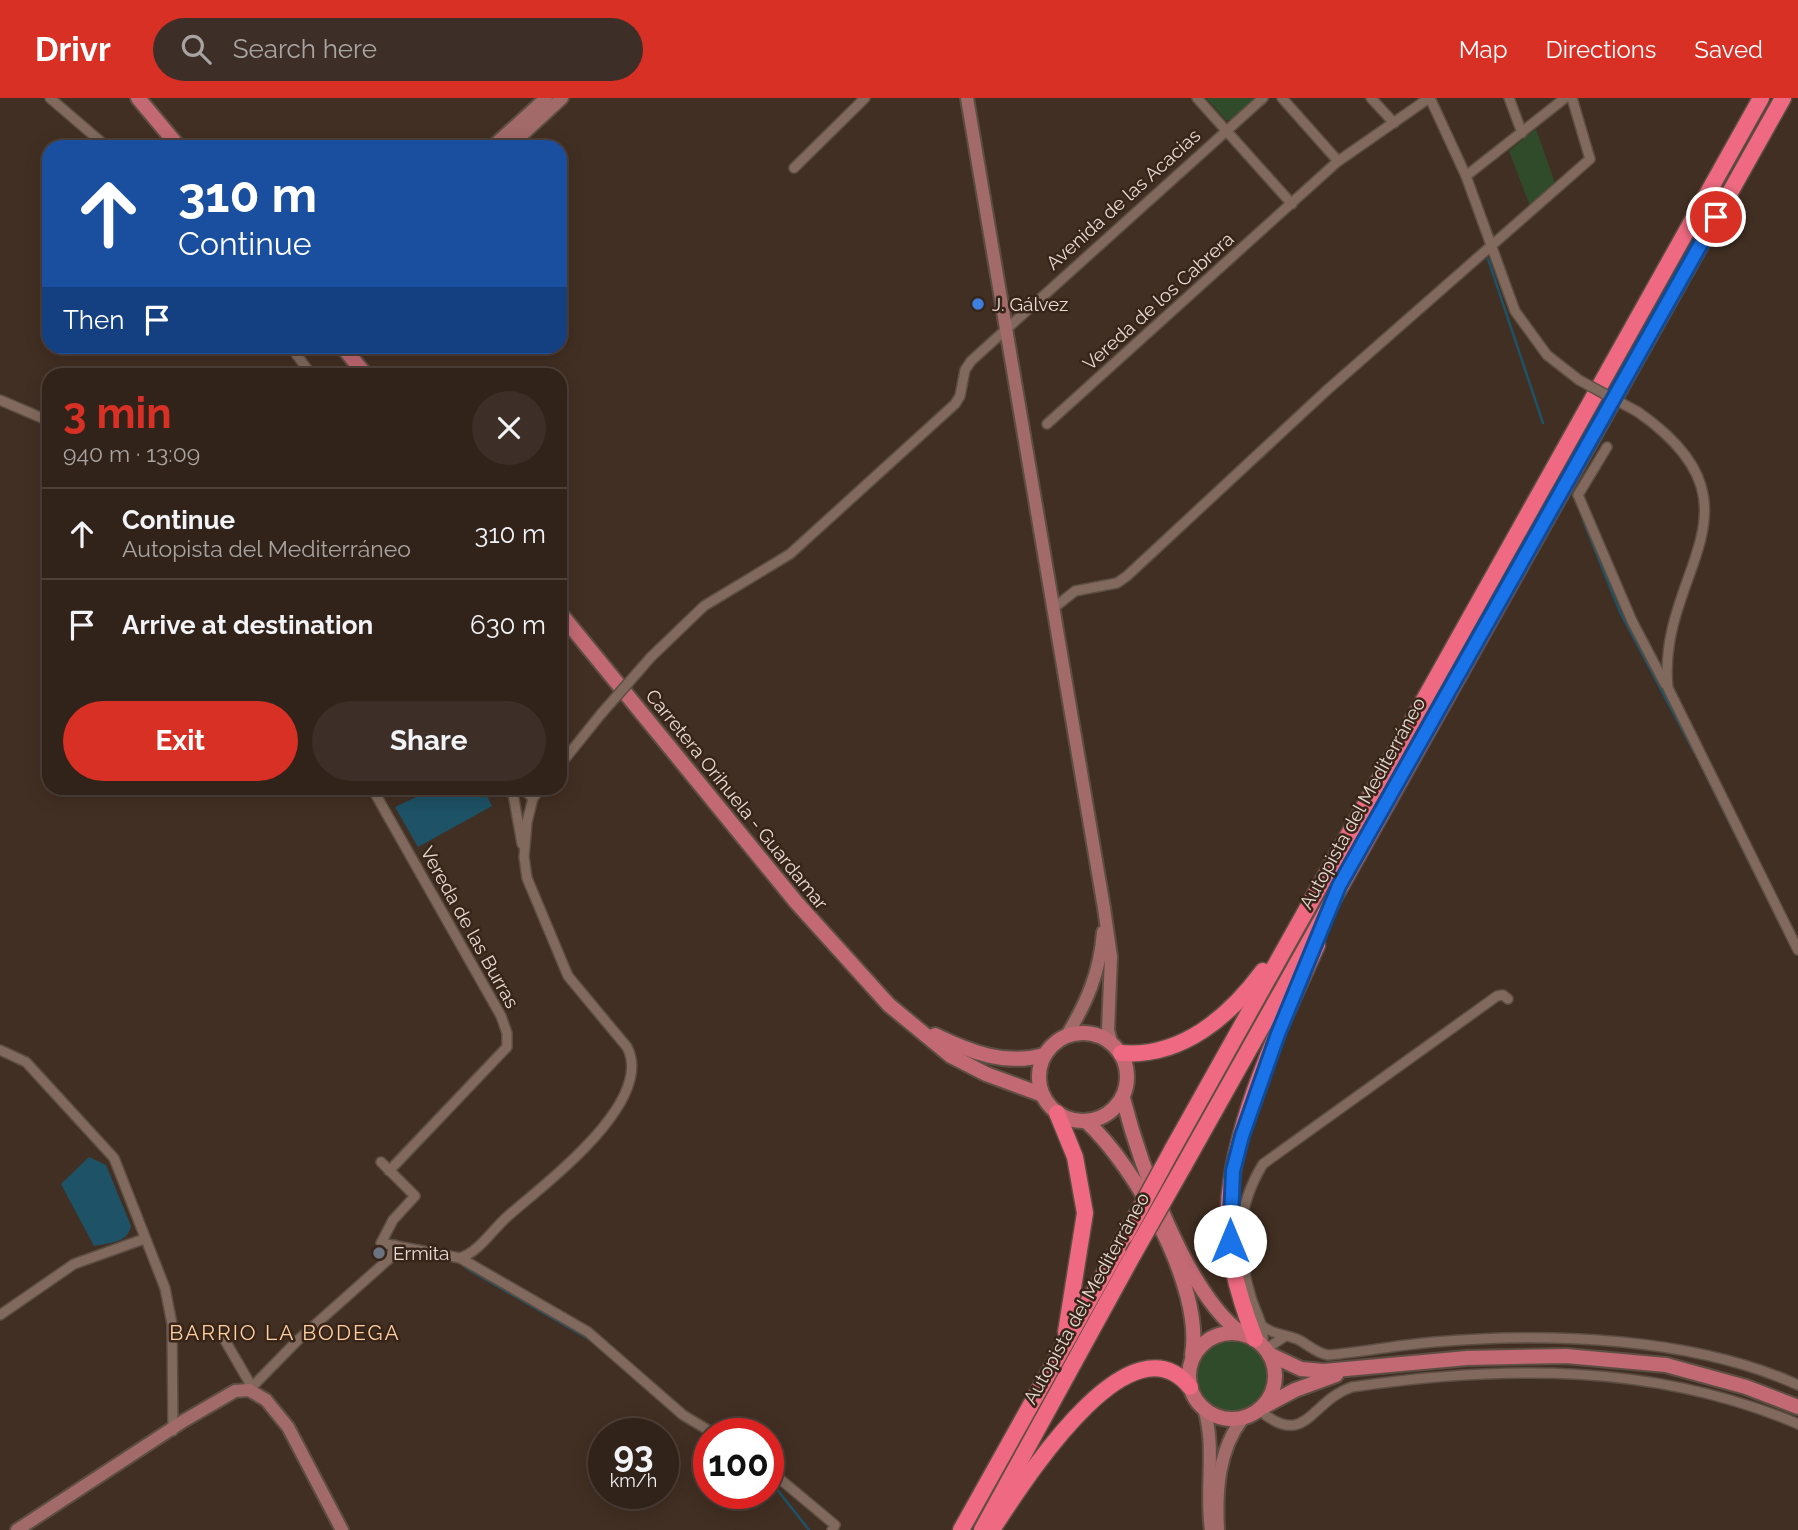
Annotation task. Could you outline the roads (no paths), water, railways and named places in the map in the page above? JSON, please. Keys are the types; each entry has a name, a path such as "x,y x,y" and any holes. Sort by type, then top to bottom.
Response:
{"highway":[{"name":"Autopista del Mediterráneo","path":"961,1530 1761,98"},
{"name":"Autopista del Mediterráneo","path":"982,1530 1339,886 1783,98"},
{"path":"1116,1048 1158,1051 1192,1037 1217,1021 1245,996 1351,830"},
{"path":"1259,1340 1246,1314 1230,1241 1233,1171 1242,1136 1274,1045 1339,886"},
{"path":"1058,1113 1075,1157 1085,1213 1063,1345"},
{"path":"992,1530 1056,1438 1089,1403 1112,1385 1137,1373 1163,1370 1173,1372 1190,1387"}],"main road":[{"path":"138,98 173,140"},
{"path":"500,140 546,98"},
{"path":"517,140 562,98"},
{"path":"967,98 1104,908 1111,957 1108,1030 1127,1069 1127,1083 1114,1110 1086,1122"},
{"path":"349,354 360,368"},
{"name":"Carretera Orihuela - Guardamar","path":"567,622 796,902 889,1005 951,1056 1043,1095"},
{"path":"1104,908 1100,964 1086,1005 1067,1035 1053,1044 1044,1055 1039,1074 1043,1095 1058,1113 1086,1122 1124,1163 1165,1238 1188,1303 1194,1343 1190,1387 1204,1409 1210,1439 1207,1502 1211,1530"},
{"name":"Carretera Orihuela - Guardamar","path":"889,1005 926,1031 971,1051 1009,1060 1026,1060 1044,1055"},
{"path":"1067,1035 1098,1035 1116,1048"},
{"path":"1122,1098 1146,1170 1185,1257 1218,1311 1301,1369 1365,1369 1467,1358 1579,1357 1665,1366 1746,1387 1798,1407"},
{"path":"1191,1360 1206,1341 1229,1332 1259,1340 1275,1367 1275,1382 1261,1409"},
{"path":"1204,1409 1229,1420 1242,1418 1326,1378 1365,1369"},
{"path":"16,1530 234,1391 250,1388 266,1400 282,1419 342,1530"},
{"path":"1218,1530 1219,1475 1231,1434 1242,1418"}],"street":[{"path":"50,98 99,140"},
{"path":"794,168 865,98"},
{"path":"1197,98 1292,204"},
{"name":"Avenida de las Acacias","path":"567,756 651,657 704,606 790,554 944,413 960,396 961,382 971,361 1007,326 1263,98"},
{"path":"1282,98 1338,161"},
{"path":"1371,98 1394,123"},
{"path":"1509,98 1522,132"},
{"path":"1466,176 1565,98"},
{"path":"1055,607 1075,591 1117,583 1127,576 1326,391 1590,159 1572,98"},
{"path":"1434,99 1466,176 1515,311 1547,355 1578,380 1638,412 1679,445 1701,484 1705,530 1671,625 1666,653 1668,688"},
{"name":"Vereda de los Cabrera","path":"1047,424 1338,161 1434,99"},
{"path":"0,400 42,418"},
{"path":"1606,447 1578,495 1632,621 1798,950"},
{"name":"Vereda de las Burras","path":"376,795 501,1017 507,1033 507,1047 499,1057 389,1171"},
{"path":"460,1258 475,1250 500,1223 588,1146 612,1115 632,1071 632,1056 627,1047 568,976 527,878 513,795"},
{"path":"530,795 533,798"},
{"path":"524,857 535,795"},
{"path":"1259,1340 1245,1278 1239,1230 1246,1196 1263,1164 1497,996 1503,995 1508,999"},
{"path":"0,1050 26,1062 114,1158 165,1288 172,1324 173,1431"},
{"path":"381,1162 415,1196 393,1220 381,1243 460,1258 588,1332 693,1421"},
{"path":"0,1315 74,1264 144,1239"},
{"path":"223,1337 250,1388 299,1339 390,1258 395,1245"},
{"path":"1259,1340 1280,1336 1300,1340 1317,1352 1328,1354 1486,1338 1588,1338 1685,1352 1766,1373 1798,1385"},
{"path":"1259,1340 1280,1336"},
{"path":"1261,1409 1273,1422 1290,1428 1298,1426 1333,1396 1352,1387 1476,1372 1546,1372 1698,1389 1798,1424"},
{"path":"784,1482 835,1525 832,1530"}],"water":[{"path":"420,795 486,795 492,806 418,847 395,807"},
{"path":"89,1157 106,1165 131,1226 122,1239 94,1246 61,1184"}],"waterway":[{"path":"1488,259 1543,423"},
{"path":"1583,520 1620,612 1694,752"},
{"path":"1699,761 1736,836"},
{"path":"1739,842 1790,943"},
{"path":"466,1268 592,1341"},
{"path":"784,1498 809,1530"}],"place":[{"name":"J. Gálvez","path":"978,304"},
{"name":"Ermita","path":"379,1253"}],"district":[{"name":"BARRIO LA BODEGA","path":"285,1332"}]}
